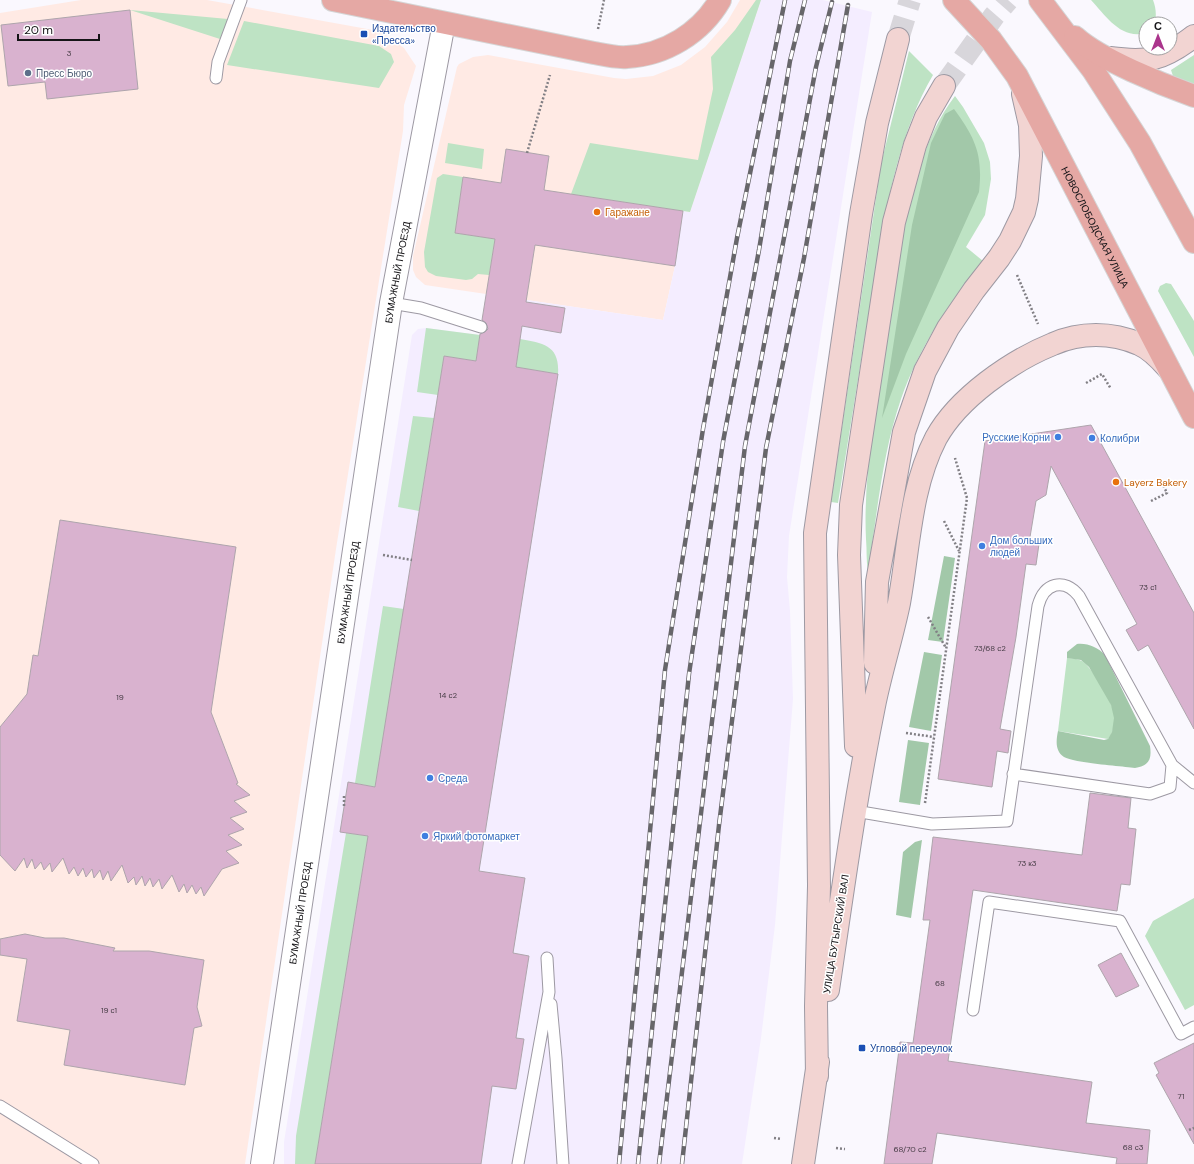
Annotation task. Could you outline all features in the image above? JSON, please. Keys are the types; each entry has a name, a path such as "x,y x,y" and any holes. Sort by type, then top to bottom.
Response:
{"main road":[{"path":"333,0 594,53 626,57 664,49 682,39 700,26 714,10 720,0"},
{"path":"936,0 971,19"},
{"name":"НОВОСЛОБОДСКАЯ УЛИЦА","path":"954,0 991,40 1017,76 1194,417"},
{"path":"1046,8 1082,44 1194,96"},
{"path":"1046,8 1093,70 1140,144 1194,242"}],"street":[{"name":"БУМАЖНЫЙ ПРОЕЗД","path":"262,1164 391,303 444,23"},
{"path":"1110,58 1135,62 1149,60 1165,55 1194,36"},
{"path":"817,1076 816,1006 819,886 815,533 861,214 877,123 898,39"},
{"path":"874,704 877,582 904,432 925,371 935,352 948,328 1010,241 1024,212 1028,199 1031,156 1030,125 1026,100 1017,76"},
{"path":"855,811 856,724 849,548 851,505 894,222 915,145 926,117 944,86"},
{"path":"874,704 899,604 917,495 924,465 937,436 955,414 991,379 1048,346 1068,338 1089,335 1120,337 1141,344 1170,370"},
{"name":"УЛИЦА БУТЫРСКИЙ ВАЛ","path":"803,1164 855,811 874,704"}],"lane":[{"path":"216,78 218,62 241,0"},
{"path":"391,303 420,308 481,327"},
{"path":"855,811 932,824 1007,821 1040,597 1047,588 1054,585 1063,584 1075,590 1080,596 1172,765 1194,783"},
{"path":"1014,774 1150,794 1170,787 1172,765"},
{"path":"974,1010 989,902 1120,921 1181,1034 1194,1027"},
{"path":"547,958 556,1058 563,1164"},
{"path":"518,1164 549,992"},
{"path":"0,1106 93,1164"}],"path":[{"path":"598,30 604,0"},
{"path":"527,152 550,75"},
{"path":"1014,269 1041,332"},
{"path":"1086,383 1102,374 1111,390"},
{"path":"924,804 967,498 955,458"},
{"path":"1151,501 1167,493 1161,481"},
{"path":"944,521 959,551"},
{"path":"382,555 412,560"},
{"path":"928,617 946,649"},
{"path":"906,733 934,737"},
{"path":"344,794 344,807"},
{"path":"1189,1130 1194,1128"},
{"path":"774,1138 781,1139"},
{"path":"836,1148 845,1149"}],"shaded area":[{"path":"81,0 207,0 373,30 384,34 404,48 416,66 404,105 403,131 336,549 245,1164 0,1164 0,13"},
{"path":"740,0 761,0 690,212 683,211 675,266 663,320 425,285 416,277 413,270 413,256 457,67 459,64 473,57 488,55 614,78 626,79 653,76 681,65 705,47 727,22"},
{"path":"761,0 823,0 872,12 789,536 787,577 790,611 793,699 775,925 761,1038 742,1164 284,1164 284,1142 412,335 418,329 426,328 480,335 486,294 663,320 675,266 683,211 690,212"}],"green space":[{"path":"756,0 761,0 690,212 571,194 590,143 698,160 713,89 711,57 735,30"},
{"path":"1091,0 1153,0 1156,16 1138,16 1138,34 1129,33 1122,30 1108,19"},
{"path":"130,10 228,19 220,39"},
{"path":"244,21 379,46 391,54 394,62 379,88 227,65"},
{"path":"909,51 933,75 909,128 892,184 881,241 838,503 831,502 881,164"},
{"path":"1194,55 1194,86 1173,76 1171,70"},
{"path":"955,96 984,143 990,162 991,179 985,215 966,247 983,261 958,293 936,326 908,380 894,420 889,441 877,507 868,572 866,493 868,470 899,256 914,185 925,152 938,122"},
{"path":"954,109 968,129 979,157 979,192 906,354 882,418 912,225 931,143 945,114"},
{"path":"448,143 484,149 482,169 445,163"},
{"path":"443,174 463,177 455,233 495,239 489,275 478,274 472,279 466,280 436,276 428,272 425,267 424,252 437,178"},
{"path":"1166,283 1171,284 1194,321 1194,357 1158,291 1160,286"},
{"path":"426,328 480,335 476,361 444,356 438,395 417,392"},
{"path":"520,339 543,344 549,348 556,357 558,374 516,367"},
{"path":"413,416 434,418 419,511 398,507"},
{"path":"944,556 955,558 943,642 928,640"},
{"path":"383,606 404,609 375,787 355,783"},
{"path":"1077,644 1092,646 1105,655 1150,746 1150,758 1144,766 1135,768 1087,763 1069,759 1061,755 1059,752 1057,742 1058,731 1104,740 1108,739 1112,732 1114,718 1111,705 1089,667 1081,660 1067,658 1067,652"},
{"path":"924,652 942,655 931,731 909,727"},
{"path":"1067,658 1073,658 1086,664 1096,677 1109,700 1114,712 1114,726 1108,739 1058,731"},
{"path":"908,740 929,743 920,805 899,802"},
{"path":"346,833 368,836 315,1164 295,1164 296,1136"},
{"path":"922,840 911,918 896,915 903,852 915,842"},
{"path":"1194,898 1194,1005 1185,1010 1145,936 1153,921"}],"building":[{"path":"130,10 138,89 47,99 45,82 8,86 1,25"},
{"path":"506,149 549,156 544,190 683,211 675,266 535,245 526,302 565,308 561,333 522,326 516,367 558,374 479,871 525,878 513,953 529,956 516,1038 524,1039 516,1089 492,1086 481,1164 315,1164 368,836 340,832 348,782 375,787 444,356 476,361 480,334 488,329 486,323 482,320 495,239 455,233 463,177 501,183"},
{"path":"1091,425 1194,613 1194,729 1148,645 1138,651 1126,630 1137,624 1051,466 1046,495 1036,501 1029,543 1039,544 1036,565 1026,564 1016,637 1000,729 1011,731 1008,753 997,751 992,787 938,779 985,441"},
{"path":"60,520 236,547 211,712 238,783 236,784 250,795 234,801 247,812 230,818 244,829 228,835 242,845 226,851 239,863 222,869 204,896 201,887 196,894 192,885 187,893 184,884 179,892 172,875 162,889 159,879 153,887 150,878 145,886 142,876 136,885 134,877 128,883 122,865 111,881 108,871 103,880 100,870 94,878 92,869 86,877 83,868 78,876 74,867 69,874 63,858 52,872 50,863 44,870 41,862 35,869 32,859 27,868 24,858 15,871 0,855 0,727 27,694 33,655 38,656"},
{"path":"1090,793 1131,798 1128,828 1136,829 1130,885 1121,884 1117,911 973,890 948,1061 1092,1082 1086,1123 1150,1130 1147,1164 1116,1164 1117,1158 937,1133 932,1164 884,1164 900,1042 913,1043 930,920 923,920 933,837 1082,855"},
{"path":"25,934 45,938 64,938 115,948 113,951 149,951 204,960 197,1007 202,1026 194,1028 185,1085 64,1065 70,1030 17,1021 27,959 0,955 0,939"},
{"path":"1121,953 1139,986 1116,997 1098,965"},
{"path":"1194,1043 1194,1144 1156,1075 1159,1073 1154,1063"}],"tunnel":[{"path":"898,39 910,0"},
{"path":"944,86 994,16 1008,0"}],"railway":[{"path":"619,1164 665,670 703,429 737,238 785,0"},
{"path":"638,1164 689,674 723,442 759,250 790,61 805,0"},
{"path":"659,1164 745,446 816,67 832,2"},
{"path":"682,1164 719,825 766,448 804,258 848,5"}],"place":[{"name":"Издательство «Пресса»","path":"364,34"},
{"name":"Пресс Бюро","path":"28,73"},
{"name":"Гаражане","path":"597,212"},
{"name":"Русские Корни","path":"1058,437"},
{"name":"Колибри","path":"1092,438"},
{"name":"Layerz Bakery","path":"1116,482"},
{"name":"Дом больших людей","path":"982,546"},
{"name":"Среда","path":"430,778"},
{"name":"Яркий фотомаркет","path":"425,836"},
{"name":"Угловой переулок","path":"862,1048"}]}
